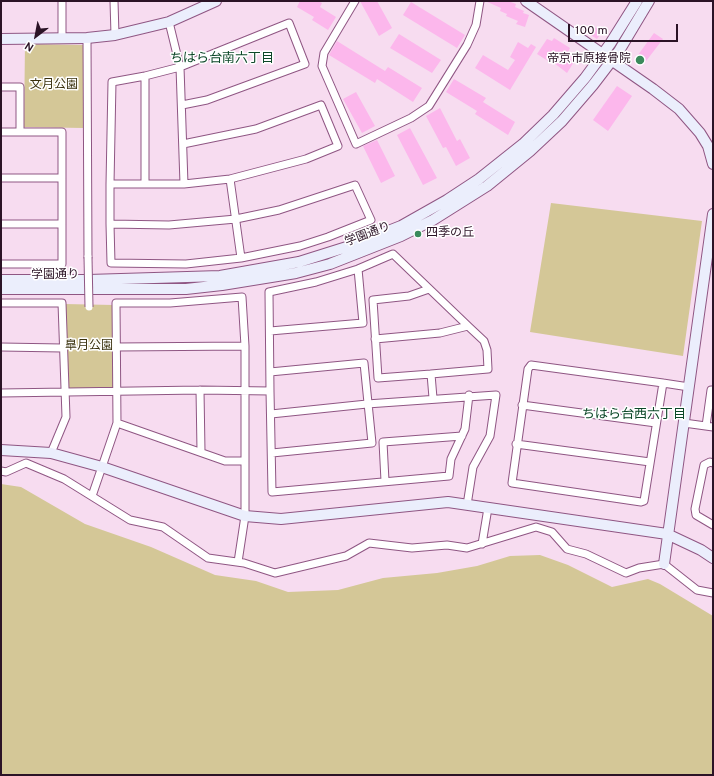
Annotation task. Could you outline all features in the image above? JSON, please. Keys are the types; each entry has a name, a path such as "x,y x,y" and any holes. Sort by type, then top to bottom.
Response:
{"street":[{"path":"62,1 62,38"},
{"path":"114,1 116,35"},
{"path":"1,39 87,38 116,35 169,22 216,1"},
{"path":"355,1 324,53 322,66 356,144 411,118 429,106 467,45 476,25 480,1"},
{"path":"526,1 612,60 679,109 700,133 708,146 713,164"},
{"name":"学園通り","path":"1,280 96,280 220,276 299,262 353,245 401,226 447,200 490,171 524,144 553,115 585,78 603,54 637,1"},
{"name":"学園通り","path":"1,289 186,289 265,279 296,274 330,264 401,236 433,220 487,186 524,156 562,121 612,60 649,1"},
{"path":"169,22 180,67 184,184"},
{"path":"110,224 169,225 236,219 286,208 355,185 371,220 300,246 241,258 186,264 111,263 110,224 110,184 112,82 145,76 180,67 289,23 305,64 207,100 182,105"},
{"path":"87,38 89,307"},
{"path":"145,76 145,184"},
{"path":"1,87 20,87 20,132"},
{"path":"110,184 184,184 230,179 306,159 338,146 321,105 256,129 183,144"},
{"path":"1,132 62,132 62,264 1,264"},
{"path":"1,178 62,178"},
{"path":"230,179 241,258"},
{"path":"664,564 713,214"},
{"path":"1,224 62,224"},
{"path":"429,289 409,296 373,300 378,378 488,369 487,350 484,342 393,254 358,269 316,282 269,292 272,492 449,476 451,459 465,429 468,395"},
{"path":"270,331 364,324 358,269"},
{"path":"92,496 117,423 116,303 170,303 242,297 245,346 245,516 238,562"},
{"path":"1,304 62,303 62,348 66,392 66,417 51,453"},
{"path":"375,339 440,333 468,326"},
{"path":"117,347 245,346"},
{"path":"1,347 62,348"},
{"path":"270,372 364,363 372,443 272,453"},
{"path":"663,383 644,501 641,502 512,483 522,405 528,369 531,365 663,383 689,387"},
{"path":"431,374 433,398"},
{"path":"1,393 200,390 270,391"},
{"path":"200,390 201,451"},
{"path":"684,423 710,426 711,390 713,390"},
{"path":"271,414 468,395 496,395 490,436 473,467 467,505"},
{"path":"522,405 656,424"},
{"path":"117,423 201,451 225,461 245,460"},
{"path":"385,481 383,442 462,436"},
{"path":"516,444 650,462"},
{"path":"1,450 51,453 102,467 245,516 281,519 426,503 448,502 667,534 695,547 713,558"},
{"path":"713,463 710,462 704,465 695,510 696,515 713,526"},
{"path":"1,471 6,472 26,463 64,478 130,520 163,527 208,558 238,562 275,573 346,556 369,543 412,548 447,545 467,548 536,527 552,532 568,549 586,554 626,573 639,568 664,564 697,590 713,593"},
{"path":"482,544 488,508"}],"green space":[{"name":"文月公園","path":"25,44 84,45 83,128 24,127"},
{"path":"551,203 702,221 683,356 530,332"},
{"name":"皐月公園","path":"64,304 114,305 115,389 67,390"},
{"path":"1,484 21,487 85,524 151,547 215,575 256,581 288,592 338,590 383,578 437,573 477,566 510,556 540,555 568,565 612,587 648,579 660,584 713,616 713,775 1,775"}],"building":[{"path":"300,1 318,1 322,3 320,7 336,17 328,30 312,20 314,17 297,7"},
{"path":"360,1 377,1 392,28 379,36"},
{"path":"485,1 508,1 516,4 515,7 524,11 523,13 529,15 525,27 516,24 518,21 506,16 507,14 500,11 501,8"},
{"path":"411,2 465,35 457,48 403,15"},
{"path":"590,24 602,32 597,39 586,32"},
{"path":"654,33 663,39 643,65 635,59"},
{"path":"399,34 441,60 432,73 390,48"},
{"path":"554,38 570,48 568,52 577,57 567,73 549,59 548,61 537,54 547,39 552,41"},
{"path":"337,41 385,71 388,67 422,88 413,102 377,79 375,83 329,55"},
{"path":"518,42 528,48 531,44 536,47 510,90 475,68 483,55 508,70 515,60 510,57"},
{"path":"454,79 486,98 483,102 515,122 508,135 475,114 477,111 446,92"},
{"path":"617,86 632,96 608,131 593,120"},
{"path":"356,92 375,126 362,133 343,99"},
{"path":"440,108 457,141 460,139 470,158 456,166 446,147 443,148 426,116"},
{"path":"410,128 437,178 423,185 397,135"},
{"path":"377,140 395,176 381,183 363,146"}],"place":[{"name":"帝京市原接骨院","path":"640,60"},
{"name":"四季の丘","path":"418,234"}],"district":[{"name":"ちはら台南六丁目","path":"222,59"},
{"name":"ちはら台西六丁目","path":"634,415"}]}
